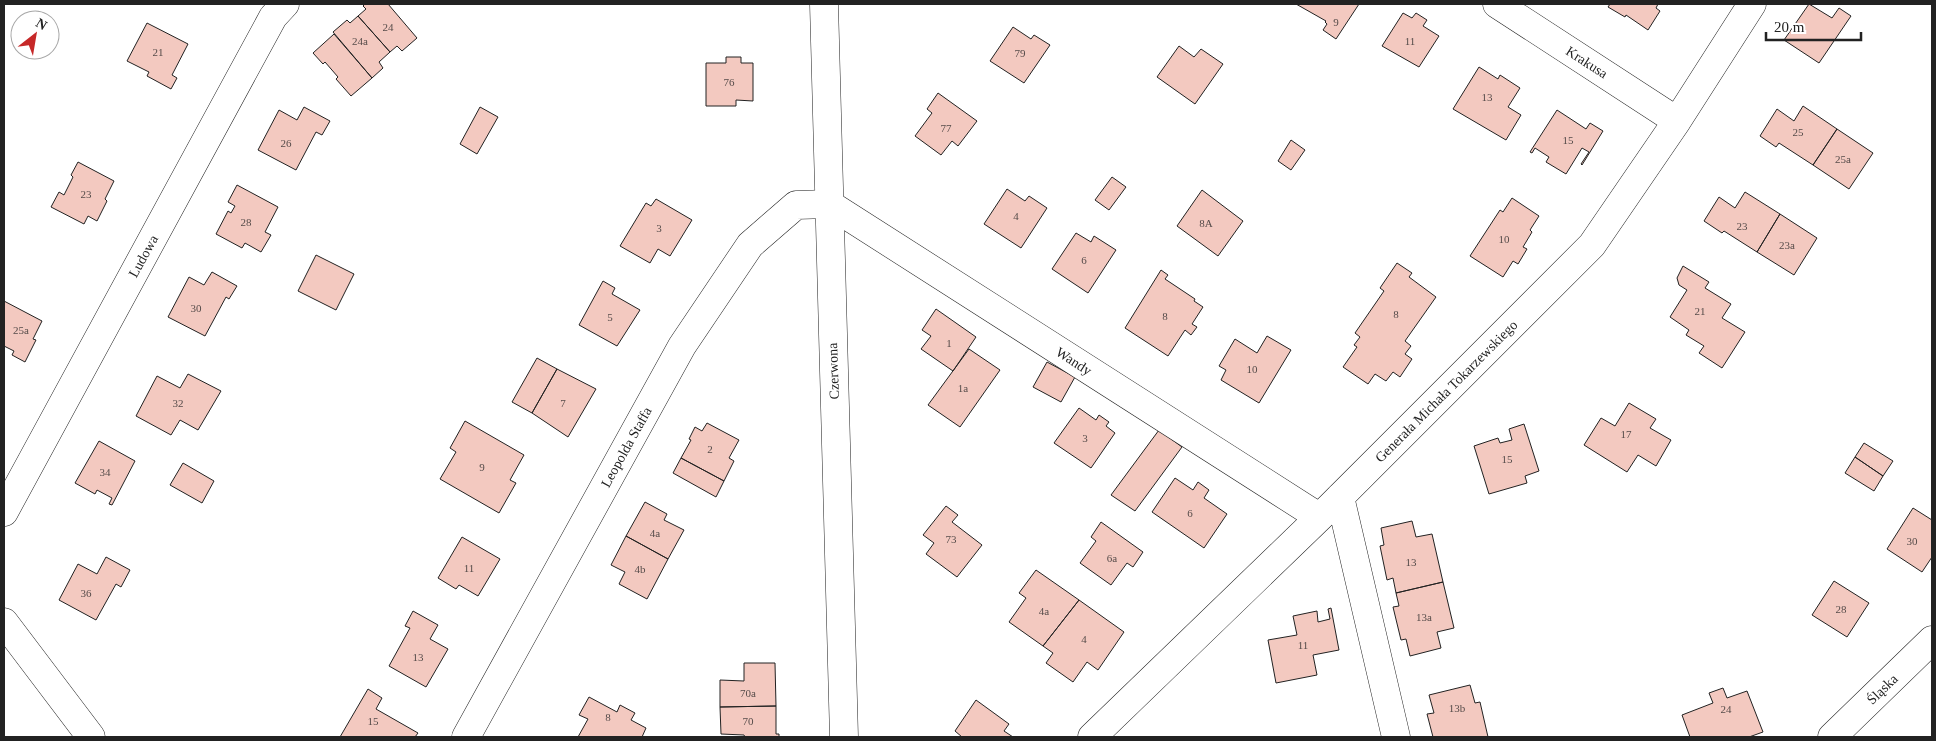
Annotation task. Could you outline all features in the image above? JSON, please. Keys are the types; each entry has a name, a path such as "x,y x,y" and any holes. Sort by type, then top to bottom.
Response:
{"street":[{"name":"Ludowa","path":"4,512 273,17 285,4"},
{"name":"Czerwona","path":"824,4 844,737"},
{"name":"Krakusa","path":"1498,4 1677,120"},
{"name":"Generała Michała Tokarzewskiego","path":"1092,737 1328,509 1592,246 1752,4"},
{"name":"Wandy","path":"829,204 1328,509"},
{"name":"Leopolda Staffa","path":"466,737 682,346 750,245 796,205 829,204"},
{"path":"1328,509 1365,683"},
{"path":"1328,509 1396,737"},
{"path":"4,622 91,737"},
{"name":"Śląska","path":"1837,735 1932,640"}],"building":[{"path":"365,4 388,4 417,38 402,51 397,46 390,52 358,16 366,9 363,6"},
{"path":"1296,4 1359,4 1336,39 1323,30 1327,24 1326,21"},
{"path":"1610,4 1658,4 1656,8 1660,11 1648,30 1626,15 1625,17 1608,7"},
{"path":"1809,4 1832,18 1839,8 1851,16 1819,63 1784,40"},
{"path":"1403,13 1412,18 1416,13 1427,20 1423,26 1439,36 1419,67 1382,46"},
{"path":"358,16 390,52 379,62 383,68 372,78 333,32 347,20 350,23"},
{"path":"147,23 188,44 172,75 177,78 171,89 147,76 149,72 127,61"},
{"path":"1013,27 1031,39 1034,35 1050,45 1024,83 990,61"},
{"path":"334,34 372,78 351,96 336,79 338,77 325,62 323,64 313,53"},
{"path":"1179,46 1194,57 1201,49 1223,64 1195,104 1157,77"},
{"path":"726,57 741,57 741,63 753,63 753,101 736,100 736,106 706,106 706,63 726,63"},
{"path":"1479,67 1498,79 1500,75 1520,88 1508,107 1521,115 1506,140 1453,109"},
{"path":"938,93 977,121 958,146 952,141 941,155 915,136 932,113 927,109"},
{"path":"1803,106 1837,129 1813,165 1779,143 1776,147 1760,136 1777,109 1794,121"},
{"path":"304,107 330,121 322,135 316,132 296,170 258,150 279,110 297,120"},
{"path":"480,107 498,117 477,154 460,144"},
{"path":"1557,110 1586,129 1590,123 1603,131 1582,165 1589,152 1582,148 1566,174 1546,162 1549,157 1535,148 1532,153 1530,152"},
{"path":"1837,129 1873,153 1849,189 1813,165"},
{"path":"1291,140 1305,150 1291,170 1278,161"},
{"path":"78,162 114,181 97,221 88,216 84,224 51,207 59,192 64,195"},
{"path":"1112,177 1126,187 1109,210 1095,200"},
{"path":"237,185 278,207 265,232 271,235 261,252 245,243 242,248 216,234 228,211 231,213 235,206 228,202"},
{"path":"1007,189 1025,201 1029,196 1047,208 1021,248 984,224"},
{"path":"1202,190 1243,221 1218,256 1177,226"},
{"path":"1745,192 1780,214 1757,252 1704,221 1719,197 1735,208"},
{"path":"1512,198 1539,216 1530,230 1532,232 1523,247 1527,249 1518,264 1513,261 1503,277 1470,256 1500,210 1503,212"},
{"path":"656,199 692,220 670,256 658,249 650,263 620,246 646,203 651,206"},
{"path":"1780,214 1817,238 1794,275 1757,252"},
{"path":"1076,233 1091,242 1094,236 1116,250 1088,293 1052,269"},
{"path":"316,255 354,274 336,310 298,291"},
{"path":"1397,263 1412,273 1409,277 1436,297 1405,341 1411,346 1405,354 1412,359 1400,377 1393,372 1386,381 1375,374 1368,384 1343,367 1357,347 1354,345 1360,337 1355,333 1384,291 1380,288"},
{"path":"1683,266 1709,282 1705,288 1731,304 1722,318 1745,332 1722,368 1699,353 1704,346 1686,335 1689,330 1670,317 1687,290 1679,285 1677,278"},
{"path":"1161,270 1168,275 1165,279 1195,299 1194,301 1203,307 1192,324 1197,327 1191,335 1185,330 1168,356 1125,328"},
{"path":"212,272 237,286 229,299 226,297 205,336 168,317 189,277 204,285"},
{"path":"603,281 615,288 612,294 640,310 617,346 579,325"},
{"path":"4,301 42,321 33,339 36,340 25,362 12,355 14,351 4,346"},
{"path":"936,309 976,337 953,371 921,349 931,336 922,330"},
{"path":"1267,336 1291,350 1259,403 1221,380 1226,370 1219,366 1235,339 1257,353"},
{"path":"969,349 1000,370 960,427 928,405"},
{"path":"537,358 557,369 532,413 512,402"},
{"path":"1047,362 1075,377 1061,402 1033,387"},
{"path":"557,369 596,389 568,437 532,413"},
{"path":"188,374 221,391 198,430 180,420 171,435 136,416 157,376 180,388"},
{"path":"1629,403 1656,419 1650,428 1671,440 1656,466 1638,455 1627,472 1584,445 1601,418 1615,426"},
{"path":"1079,408 1096,420 1099,415 1109,422 1106,426 1115,433 1091,468 1054,443"},
{"path":"465,421 524,455 510,480 516,483 499,513 440,479 456,452 450,448"},
{"path":"707,423 739,440 729,458 734,461 724,481 681,458 691,440 689,439 695,427 702,431"},
{"path":"1524,424 1539,471 1525,476 1527,483 1489,494 1474,446 1498,438 1500,443 1512,440 1509,429"},
{"path":"1159,430 1182,447 1135,511 1111,495"},
{"path":"99,441 135,461 112,505 109,504 112,498 97,490 95,494 75,483"},
{"path":"1864,443 1893,461 1883,476 1855,457"},
{"path":"1855,457 1883,476 1874,491 1845,473"},
{"path":"681,458 724,481 716,497 673,473"},
{"path":"183,463 214,481 202,503 170,485"},
{"path":"1175,478 1193,490 1198,482 1209,490 1204,498 1227,514 1204,548 1152,512"},
{"path":"645,502 667,514 664,520 684,530 668,559 626,536"},
{"path":"946,506 958,515 952,522 982,545 957,577 926,554 934,543 923,535"},
{"path":"1913,508 1932,520 1932,557 1922,572 1887,549"},
{"path":"1412,521 1416,537 1432,534 1443,582 1396,593 1393,578 1387,580 1380,546 1384,545 1381,528"},
{"path":"1101,522 1143,552 1133,567 1127,563 1111,585 1080,563 1096,541 1091,537"},
{"path":"626,536 668,559 647,599 619,584 625,572 611,565"},
{"path":"462,537 500,559 478,596 459,585 456,589 438,578"},
{"path":"106,557 130,570 121,587 116,584 96,620 59,600 78,564 97,574"},
{"path":"1036,570 1079,600 1043,646 1009,622 1026,598 1019,593"},
{"path":"1834,581 1869,603 1847,637 1812,615"},
{"path":"1443,582 1454,628 1437,632 1441,648 1410,656 1406,639 1401,640 1393,607 1399,606 1396,593"},
{"path":"1079,600 1124,632 1098,670 1087,662 1073,682 1046,663 1053,653 1043,646"},
{"path":"1331,608 1339,650 1313,655 1317,675 1276,683 1268,640 1297,635 1293,616 1317,611 1318,622 1330,619 1328,609"},
{"path":"413,611 438,625 430,639 448,649 426,687 389,666 410,628 405,626"},
{"path":"744,663 775,663 776,706 720,707 720,680 744,681"},
{"path":"1470,685 1475,703 1480,702 1488,737 1433,737 1427,714 1434,713 1429,695"},
{"path":"1723,688 1727,698 1747,691 1763,732 1749,737 1690,737 1682,715 1713,703 1709,693"},
{"path":"368,689 382,698 376,709 418,733 415,737 340,737"},
{"path":"589,697 617,712 620,705 635,713 631,720 646,728 642,737 578,737 588,719 579,715"},
{"path":"976,700 1009,724 1004,731 1013,737 962,737 955,731"},
{"path":"776,706 776,734 779,734 779,737 745,737 744,735 721,734 720,707"}]}
